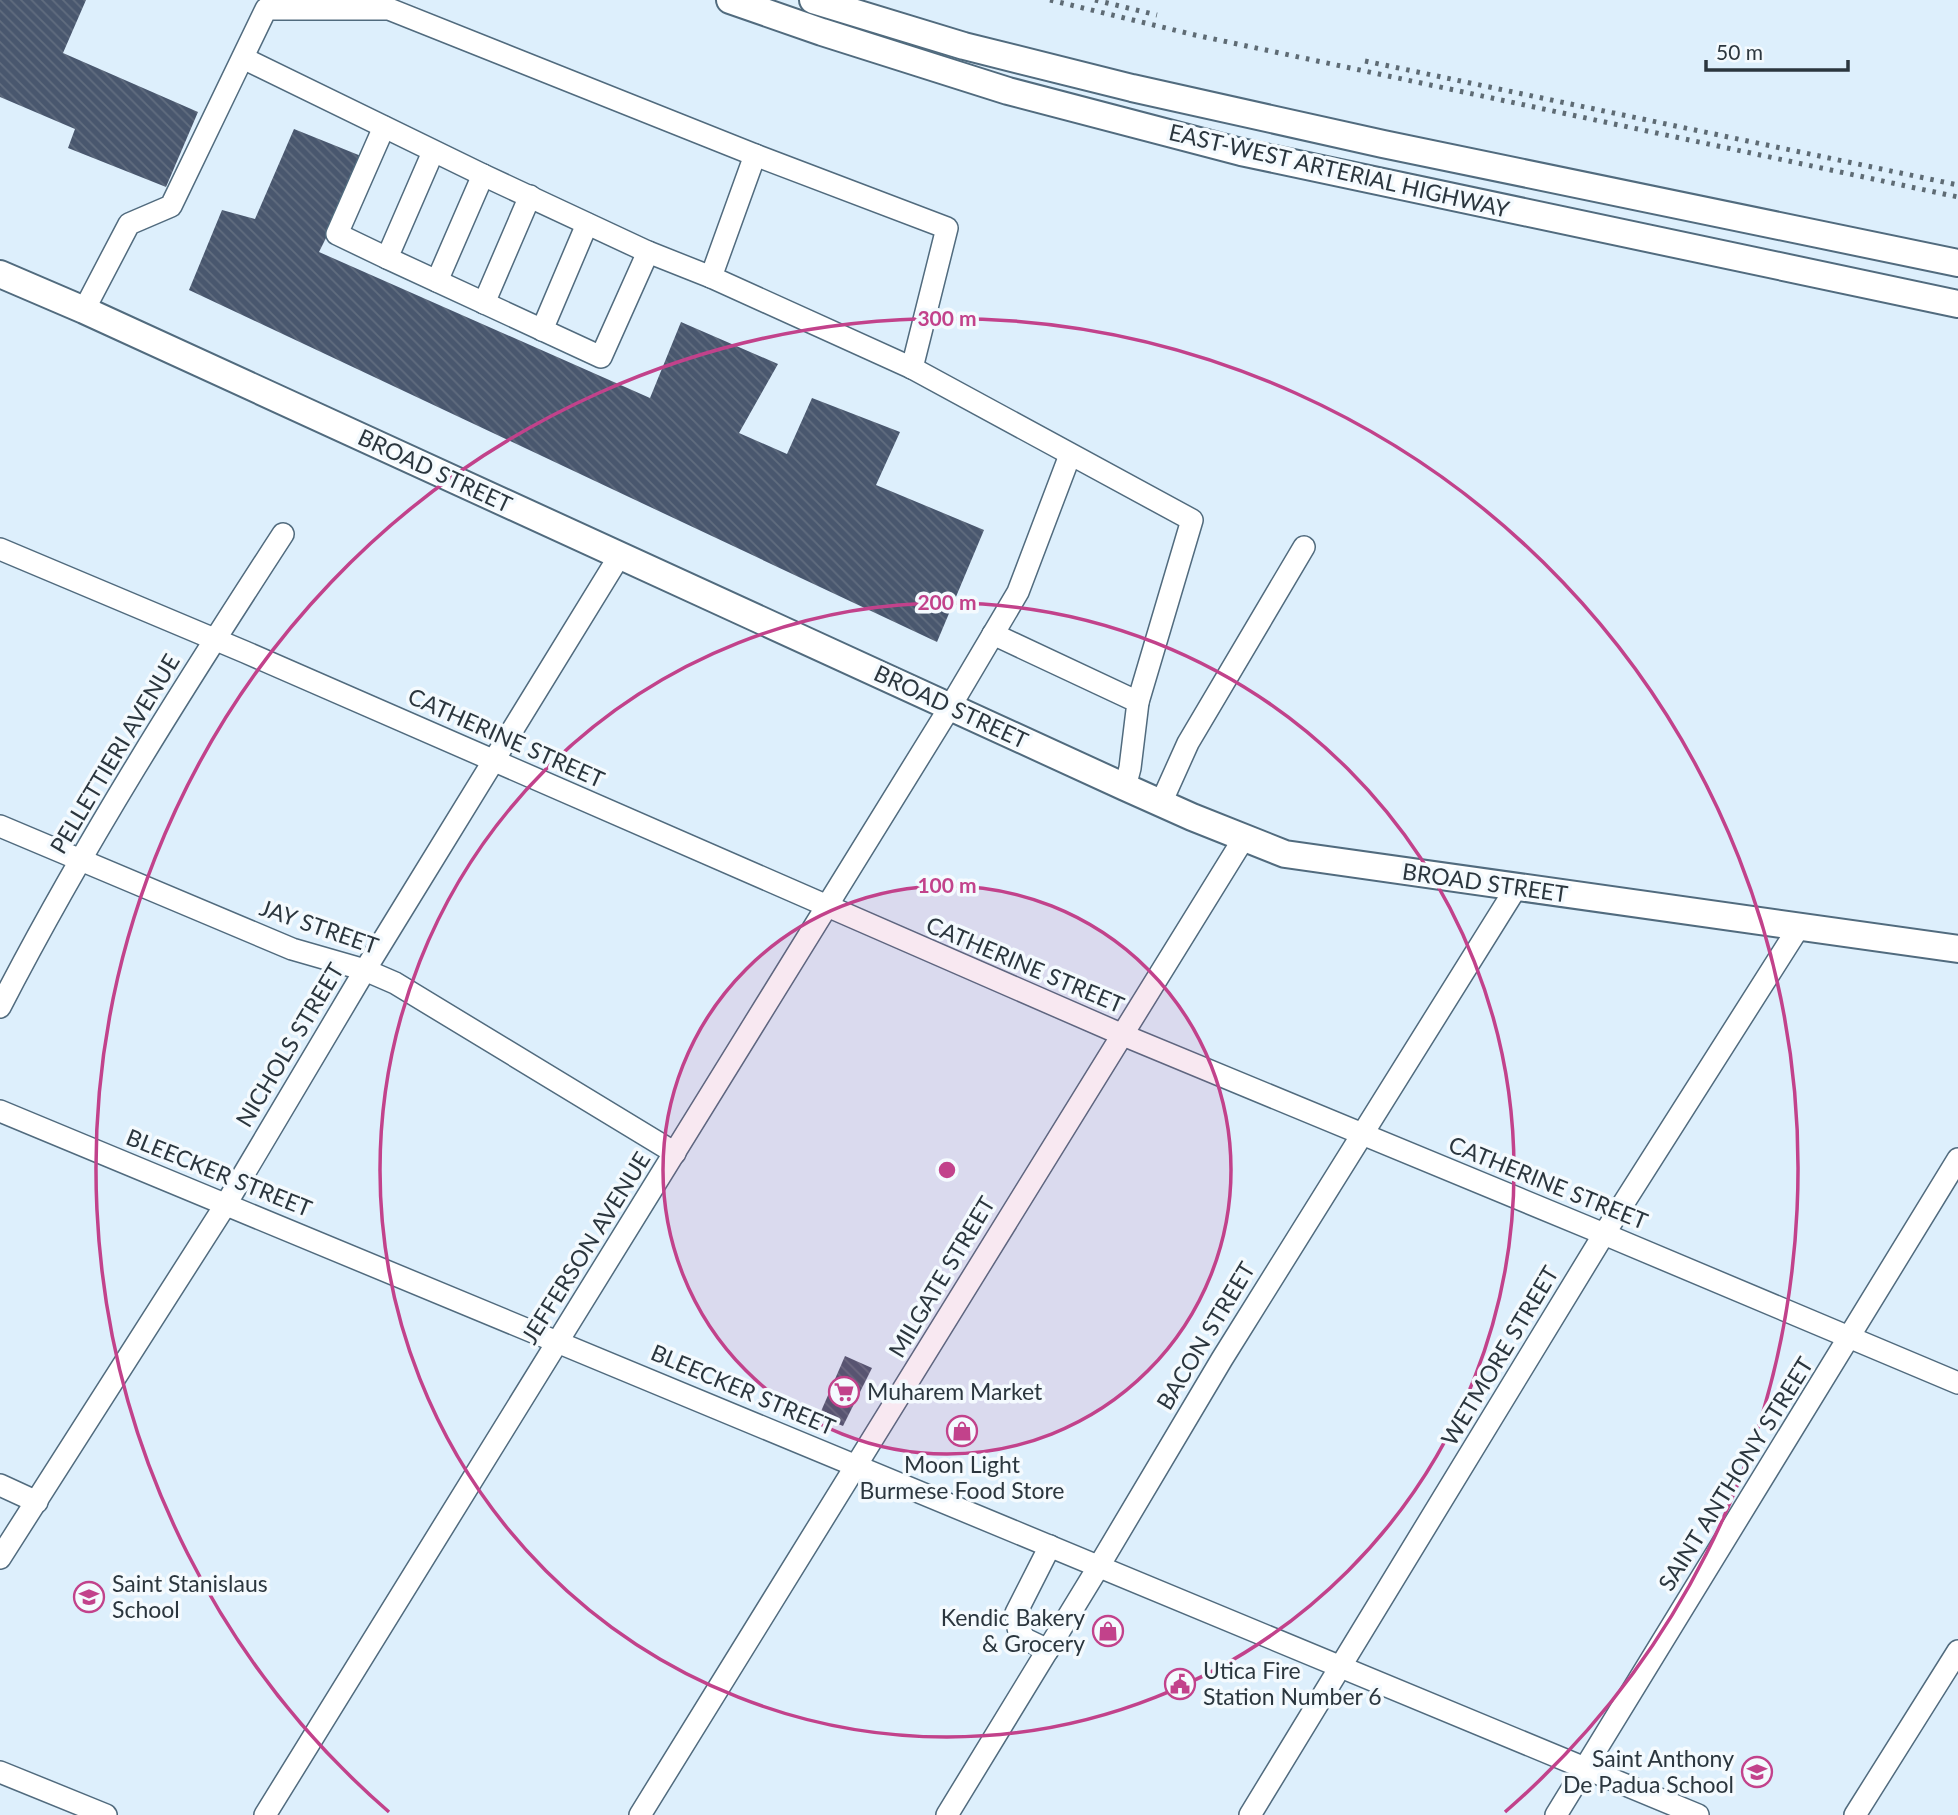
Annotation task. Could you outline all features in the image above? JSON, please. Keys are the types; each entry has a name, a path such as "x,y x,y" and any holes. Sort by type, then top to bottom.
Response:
{"main road":[{"name":"EAST-WEST ARTERIAL HIGHWAY","path":"730,0 1008,91 1241,152 1958,304"},
{"name":"EAST-WEST ARTERIAL HIGHWAY","path":"813,0 964,46 1145,91 1383,144 1958,263"},
{"name":"BROAD STREET","path":"0,274 1125,787 1285,854 1958,949"}],"street":[{"path":"84,310 129,224 170,206 243,58 258,4 389,9 755,155 947,228 912,368"},
{"path":"243,58 433,152 648,252 711,277 912,368 1192,520 1138,702 1125,787"},
{"path":"384,127 337,234 387,258 601,357 648,252"},
{"path":"387,258 433,152"},
{"path":"711,277 755,155"},
{"path":"437,281 483,175"},
{"path":"484,303 530,196"},
{"path":"542,330 587,223"},
{"name":"JEFFERSON AVENUE","path":"265,1815 950,708 1018,592 1070,455"},
{"name":"PELLETTIERI AVENUE","path":"0,1007 81,860 282,534"},
{"path":"1161,803 1188,743 1304,547"},
{"name":"CATHERINE STREET","path":"0,549 215,639 1123,1035 1958,1383"},
{"name":"NICHOLS STREET","path":"0,1558 226,1204 365,970 620,555"},
{"path":"993,634 1138,702"},
{"name":"JAY STREET","path":"0,827 292,949 365,970 395,983 675,1153"},
{"name":"MILGATE STREET","path":"640,1815 1244,838"},
{"name":"BACON STREET","path":"947,1815 1222,1359 1516,888"},
{"name":"WETMORE STREET","path":"1250,1815 1604,1234 1799,927"},
{"name":"BLEECKER STREET","path":"0,1111 1698,1815"},
{"name":"SAINT ANTHONY STREET","path":"1556,1815 1958,1159"},
{"path":"0,1485 37,1502"},
{"path":"1048,1650 1025,1639 1018,1628 1016,1613 1050,1546"},
{"path":"1855,1815 1958,1650"},
{"path":"0,1772 106,1815"}],"building":[{"path":"0,0 86,0 63,53 198,112 166,187 68,148 75,129 0,97"},
{"path":"294,129 366,158 319,252 650,398 681,322 778,364 739,433 787,454 812,398 900,432 876,485 984,530 937,642 189,290 222,210 255,219"},
{"name":"Muharem Market","path":"845,1356 872,1368 843,1426 819,1416"}],"railway":[{"path":"1050,0 1195,35 1958,197"},
{"path":"1095,0 1157,15"},
{"path":"1365,61 1958,185"}],"place":[{"name":"Muharem Market","path":"844,1392"},
{"name":"Moon Light Burmese Food Store","path":"962,1431"},
{"name":"Saint Stanislaus School","path":"89,1597"},
{"name":"Kendic Bakery & Grocery","path":"1108,1631"},
{"name":"Utica Fire Station Number 6","path":"1180,1684"},
{"name":"Saint Anthony De Padua School","path":"1757,1772"}]}
